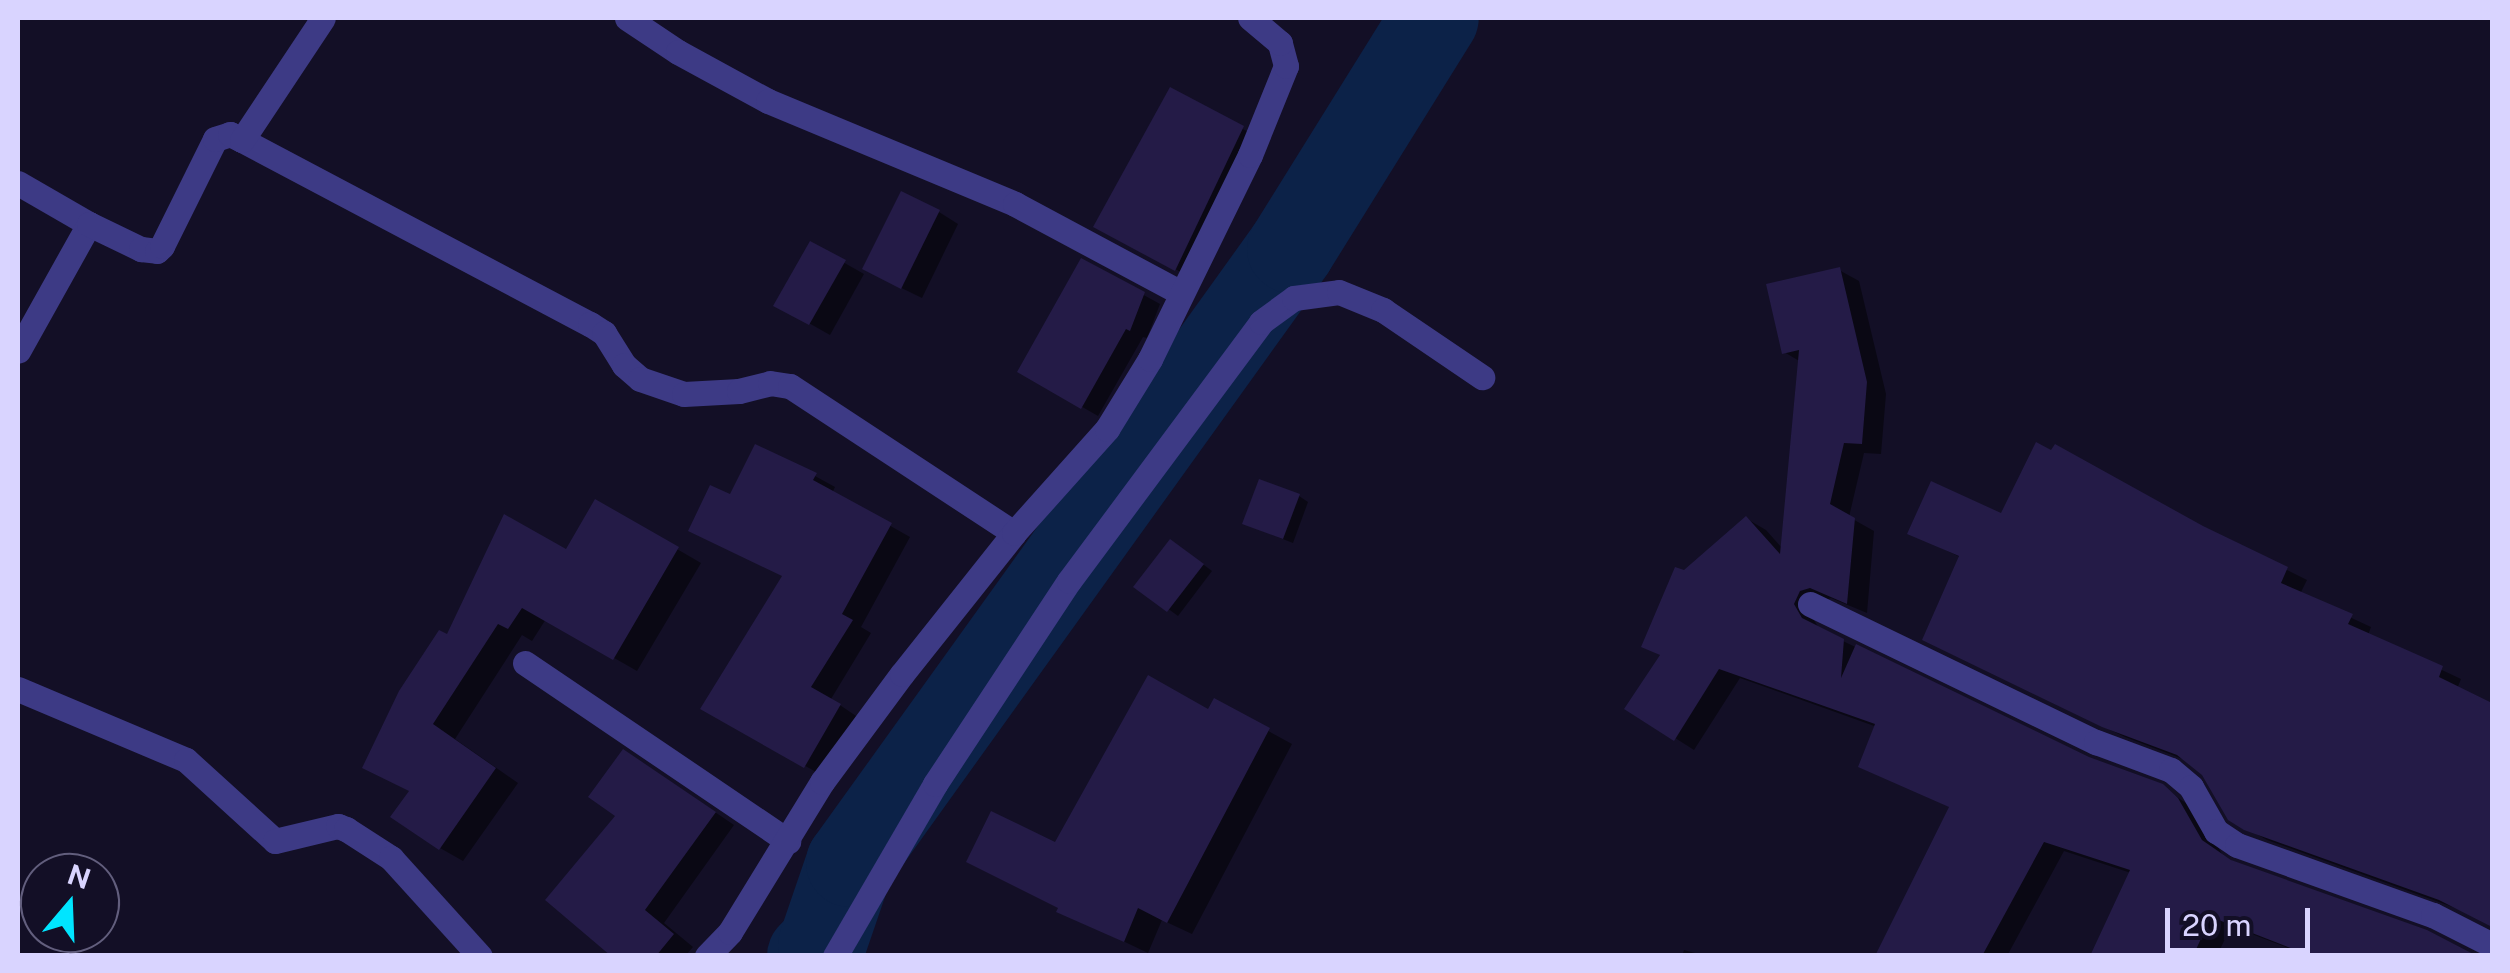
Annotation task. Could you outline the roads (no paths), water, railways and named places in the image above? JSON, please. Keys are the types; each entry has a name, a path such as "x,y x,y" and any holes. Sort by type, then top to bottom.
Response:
{"street":[{"path":"242,140 322,18"},
{"path":"627,18 678,52 768,101 1015,204 1181,293"},
{"path":"707,956 730,932 822,782 890,689 1014,533 1120,411 1250,155 1286,66 1280,43 1250,18"},
{"path":"18,182 89,224 141,248 157,250 167,239 215,139 230,134 590,324 604,333 624,365 640,379 684,394 739,391 770,383 790,386 1014,533"},
{"path":"18,351 89,224"},
{"path":"836,956 934,784 1069,581 1260,322 1294,298 1339,292 1383,310 1482,377"},
{"path":"1810,604 2096,742 2170,770 2191,787 2216,832 2237,846 2432,916 2492,945"},
{"path":"525,663 788,841"},
{"path":"18,689 186,760 275,841 338,826 346,829 391,858 480,956"}],"waterway":[{"path":"811,956 822,945 850,863 1291,249 1435,18"}]}
